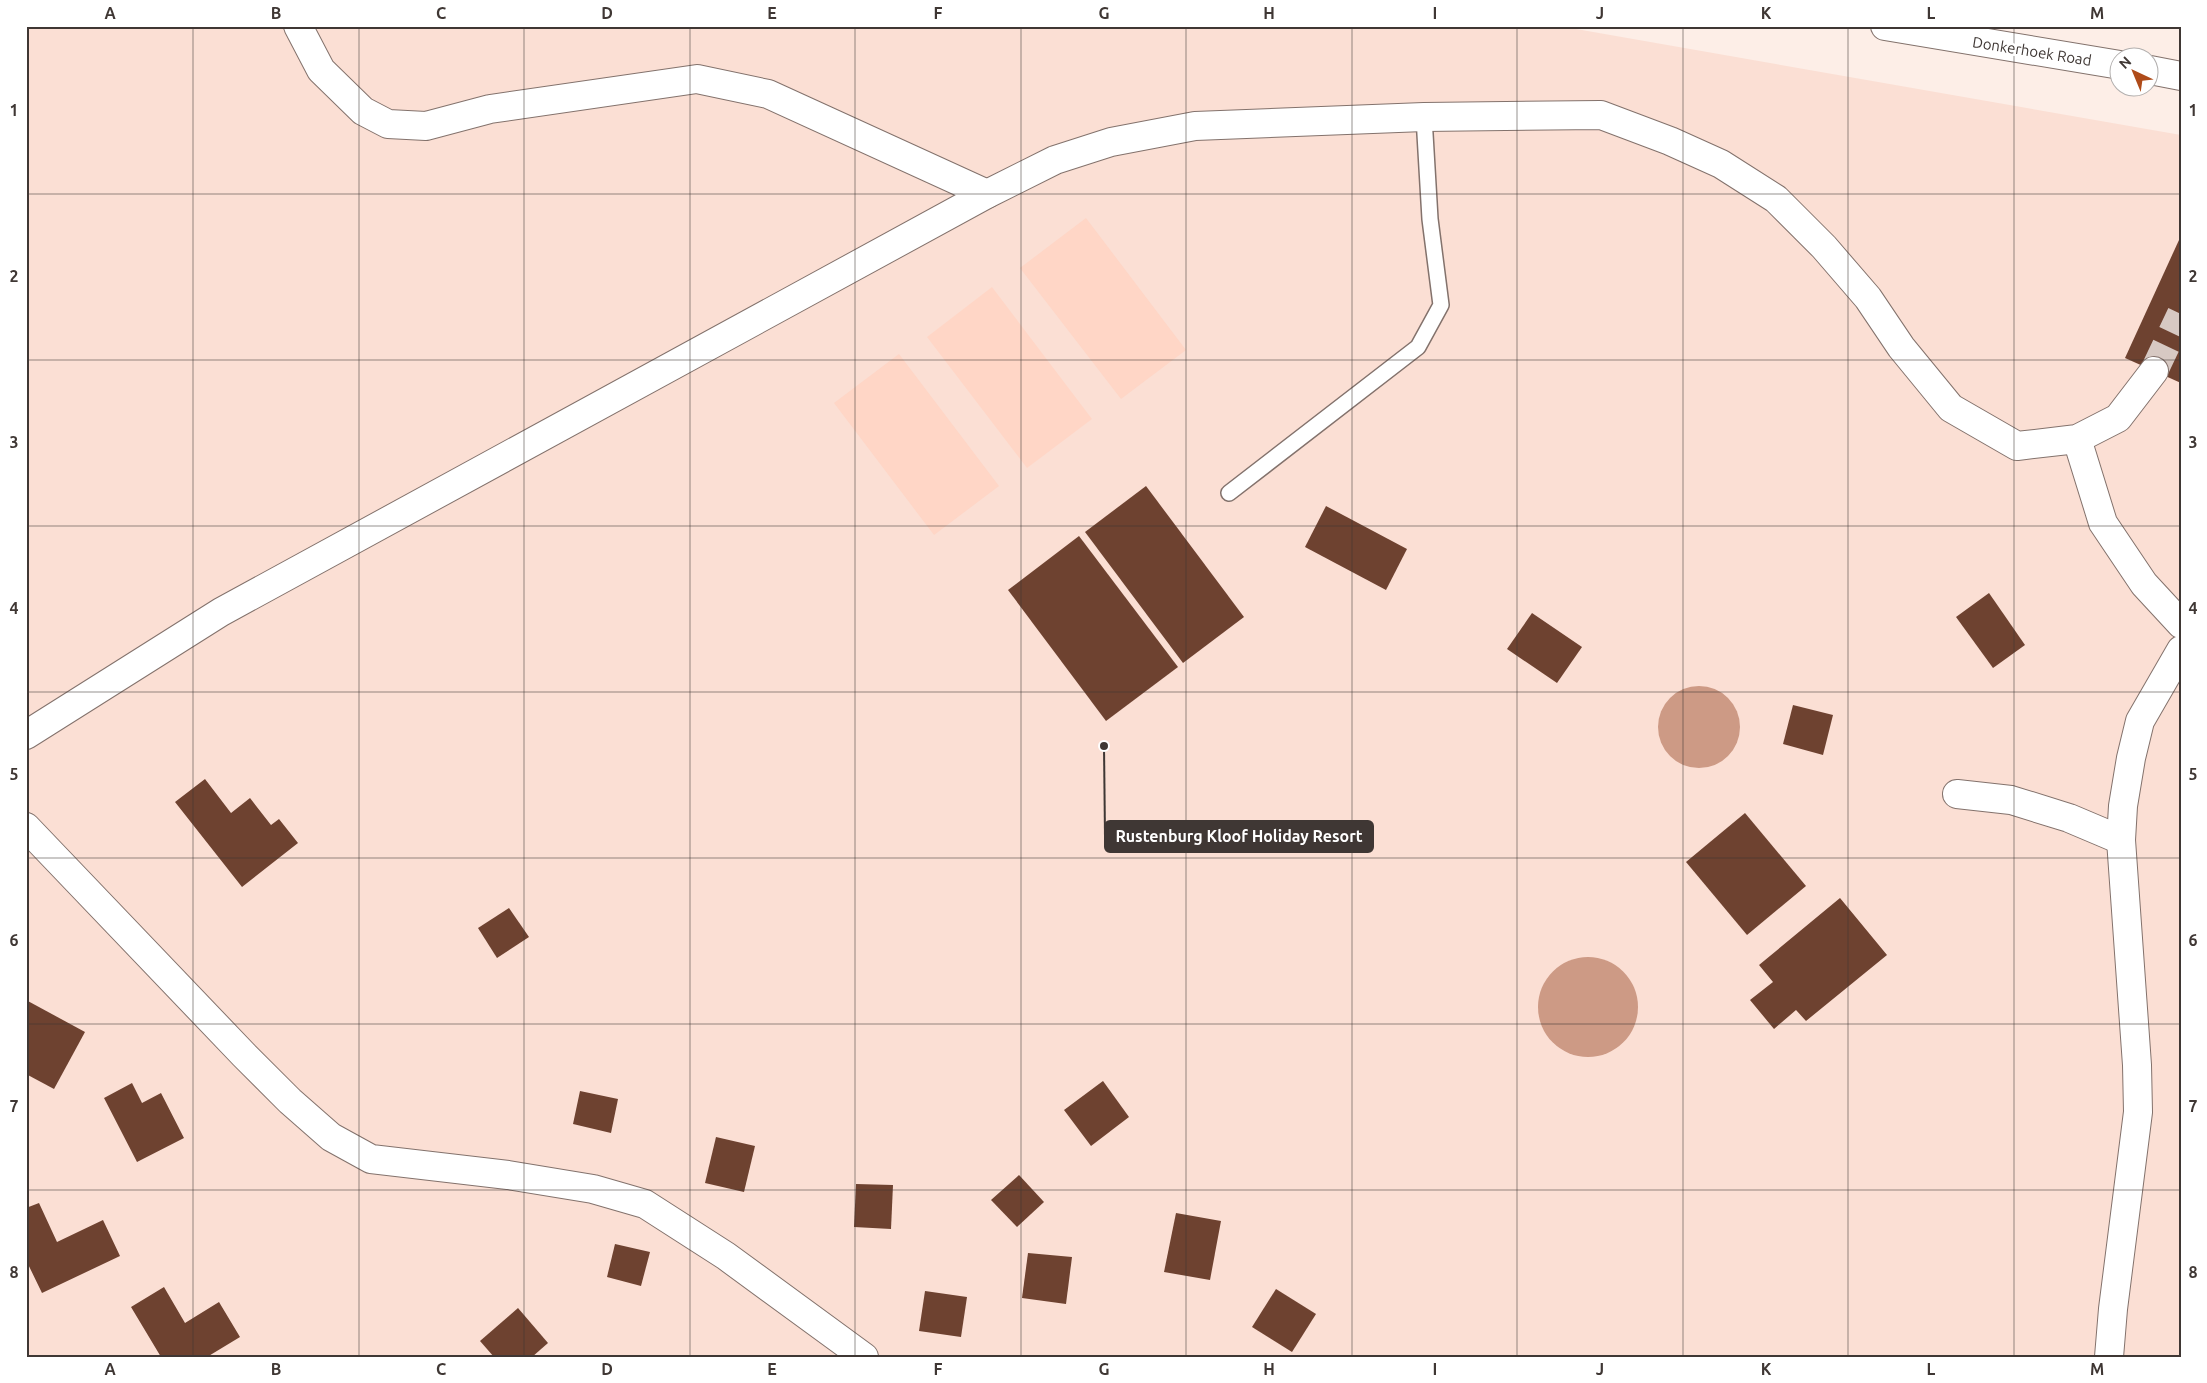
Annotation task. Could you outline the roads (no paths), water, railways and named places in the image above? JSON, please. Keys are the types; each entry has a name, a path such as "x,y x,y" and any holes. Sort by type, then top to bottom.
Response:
{"street":[{"path":"298,26 321,70 363,110 388,124 426,126 490,109 697,79 768,94 987,194"},
{"name":"Donkerhoek Road","path":"1885,26 2110,63"},
{"path":"2164,73 2181,96"},
{"path":"26,735 221,612 987,194 1055,160 1111,142 1195,126 1424,117 1601,115 1670,140 1722,164 1776,199 1824,247 1868,298 1901,347 1952,408 2017,446 2077,439 2118,418 2154,371"},
{"path":"2077,439 2103,523 2144,584 2181,624"},
{"path":"2109,1357 2113,1309 2138,1112 2137,1065 2121,840 2123,806 2131,758 2140,721 2181,650"},
{"path":"1956,794 2011,800 2070,818 2121,840"},
{"path":"26,827 244,1055 331,1137 371,1159 517,1176 593,1189 644,1204 726,1256 864,1357"}],"lane":[{"path":"1230,493 1418,347 1441,306 1430,219 1424,117"}],"tunnel":[{"path":"2154,371 2181,314"}],"place":[{"name":"Rustenburg Kloof Holiday Resort","path":"1104,746"}]}
